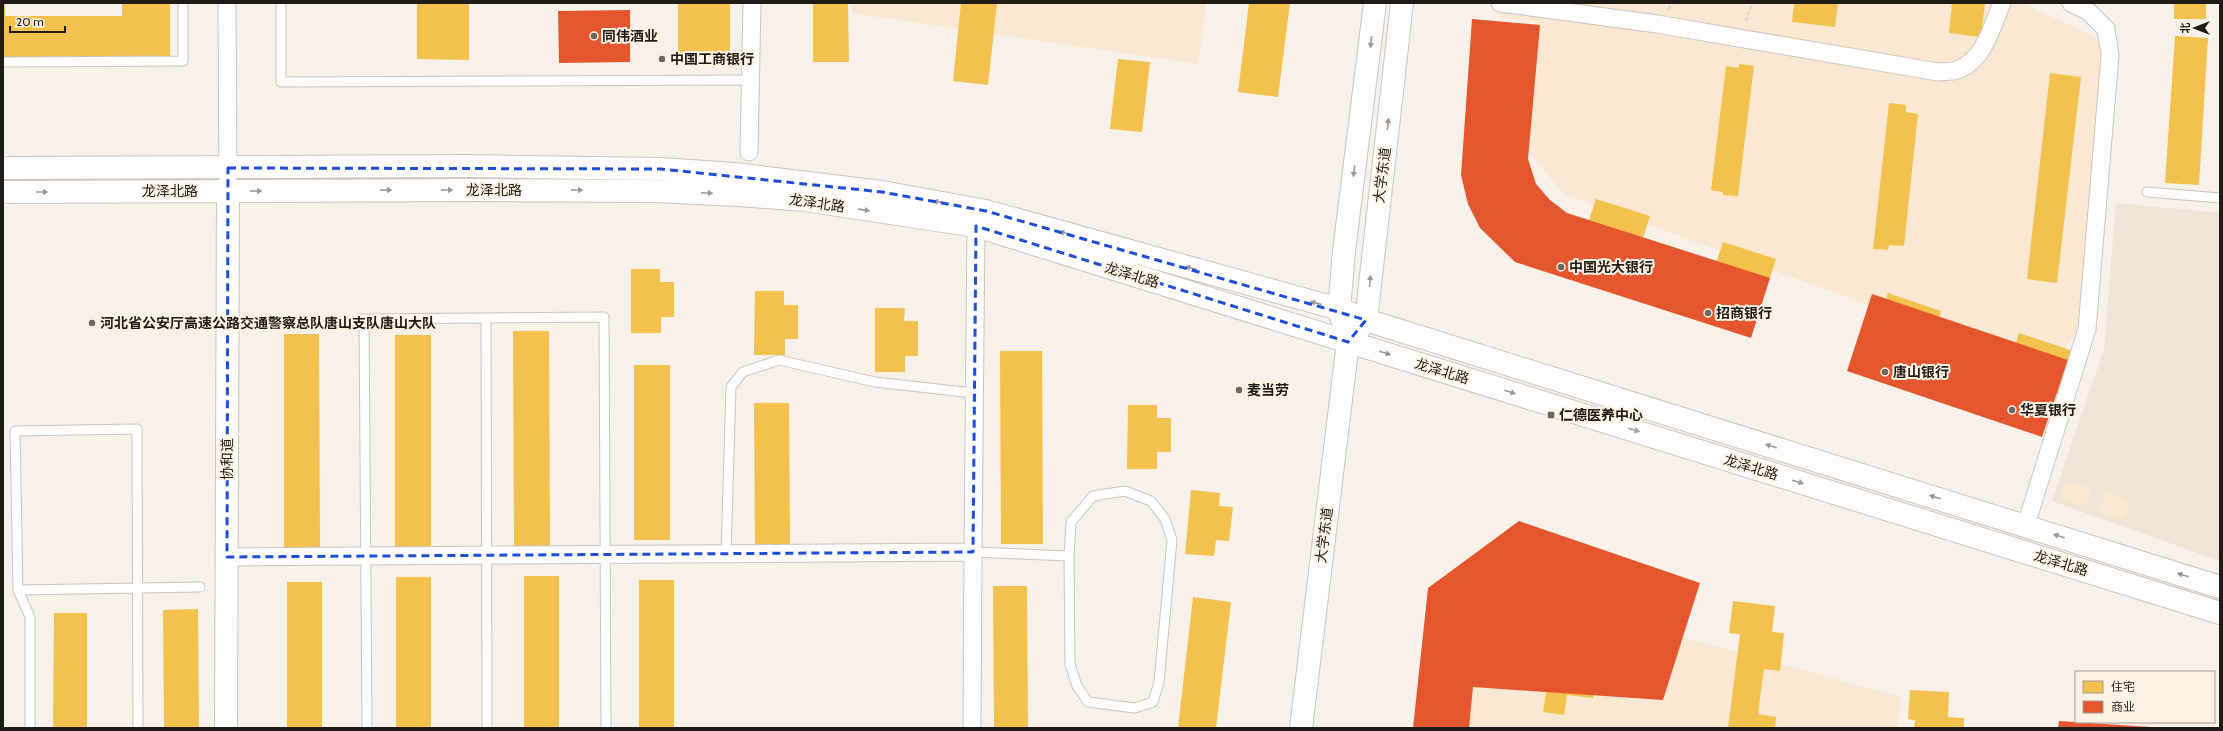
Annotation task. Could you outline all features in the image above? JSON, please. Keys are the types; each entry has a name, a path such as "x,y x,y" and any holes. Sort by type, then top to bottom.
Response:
{"main road":[{"name":"大学东道","path":"1301,728 1348,342 1339,309 1376,3"},
{"name":"大学东道","path":"1366,320 1402,3"},
{"name":"龙泽北路","path":"3,168 467,166 661,169 735,174 882,192 981,219 1339,309 1366,320 2026,525 2220,587"},
{"name":"龙泽北路","path":"3,192 477,190 654,191 732,194 805,200 981,219 1348,342 2220,613"},
{"name":"协和道","path":"226,728 228,191"},
{"path":"1348,342 1366,320"}],"street":[{"path":"227,3 228,191"},
{"path":"749,152 752,3"},
{"path":"1500,3 1657,24 1938,72 1957,70 1972,62 1983,46 2002,3"},
{"path":"2026,525 2087,329 2088,321 2110,55 2106,29 2089,12 2071,3"},
{"path":"972,728 973,392 981,219"},
{"path":"227,557 973,552"}],"lane":[{"path":"3,62 183,61 183,3"},
{"path":"281,3 281,82 750,80"},
{"path":"2147,192 2220,198"},
{"path":"367,728 364,319 604,317 606,728"},
{"path":"486,318 488,555 487,728"},
{"path":"726,553 731,387 742,372 779,360 875,382 973,392"},
{"path":"30,728 30,617 18,590 15,431 137,429 138,728"},
{"path":"1125,491 1151,501 1165,519 1172,540 1159,682 1153,702 1135,708 1088,702 1076,686 1070,664 1069,556 1071,522 1093,496 1125,491"},
{"path":"973,552 1069,556"},
{"path":"18,590 200,587"}],"highlighted area":[{"path":"228,168 661,169 882,192 986,211 1366,320 1348,342 976,226 973,552 227,557"}],"shaded area":[{"path":"852,3 1206,3 1198,64 851,13"},
{"path":"1501,3 2023,3 2095,37 2105,60 2079,329 2050,371 1564,194 1524,146 1536,21 1499,18"},
{"path":"2116,203 2220,213 2220,561 2052,501 2104,349"},
{"path":"2066,481 2091,488 2085,507 2060,499"},
{"path":"2108,492 2126,499 2130,513 2120,520 2101,513 2100,510 2105,493"},
{"path":"1570,606 1901,697 1898,728 1450,728 1462,670"}],"building: 住宅":[{"path":"3,3 5,3 5,16 122,16 122,3 170,3 170,62 3,62"},
{"path":"417,3 469,3 469,60 417,59"},
{"path":"678,3 730,3 730,57 678,57"},
{"path":"813,3 848,3 849,62 813,62"},
{"path":"961,3 997,3 988,85 953,81"},
{"path":"1249,3 1290,3 1278,97 1238,92"},
{"path":"1794,3 1838,3 1835,27 1792,22"},
{"path":"1952,3 1985,3 1981,37 1949,33"},
{"path":"2174,3 2206,3 2206,19 2174,19"},
{"path":"1485,23 1532,27 1522,154 1475,150"},
{"path":"2175,36 2208,38 2199,185 2165,183"},
{"path":"1118,59 1150,62 1142,132 1110,129"},
{"path":"1739,64 1754,66 1738,196 1723,195 1723,192 1711,190 1726,66 1739,68"},
{"path":"2050,73 2081,77 2057,283 2027,279"},
{"path":"1889,103 1906,105 1906,112 1918,114 1904,246 1889,245 1888,250 1873,249"},
{"path":"1596,199 1650,216 1636,260 1629,258 1619,287 1612,284 1611,287 1577,276 1588,239 1583,238"},
{"path":"1723,242 1776,259 1762,303 1755,301 1746,330 1739,327 1738,331 1703,319 1715,283 1710,281"},
{"path":"631,269 660,269 660,282 674,282 674,317 661,317 661,333 631,333"},
{"path":"755,291 784,291 784,305 798,305 798,339 785,339 785,355 754,355"},
{"path":"1888,293 1941,311 1928,355 1920,352 1911,382 1904,379 1903,382 1868,371 1880,334 1875,333"},
{"path":"875,308 905,308 904,321 918,321 918,356 905,356 905,372 875,372"},
{"path":"513,331 549,331 550,546 514,546"},
{"path":"2019,333 2073,351 2059,395 2052,392 2043,422 2035,419 2034,422 2000,411 2011,374 2007,373"},
{"path":"284,334 319,334 320,549 284,549"},
{"path":"395,335 431,335 431,549 395,550"},
{"path":"1000,351 1042,351 1043,544 1001,544"},
{"path":"634,365 670,365 670,540 634,540"},
{"path":"754,403 789,403 790,547 755,547"},
{"path":"1128,405 1157,405 1157,418 1171,418 1171,452 1157,452 1157,469 1127,469"},
{"path":"1191,490 1220,493 1219,506 1233,507 1229,541 1216,540 1214,556 1185,554"},
{"path":"1554,545 1598,551 1594,579 1608,581 1603,615 1584,612 1577,659 1599,662 1593,698 1567,695 1564,715 1543,712 1563,578 1550,576"},
{"path":"524,576 559,576 559,728 524,728"},
{"path":"396,577 431,577 431,728 396,728"},
{"path":"639,580 674,580 674,728 639,728"},
{"path":"287,582 322,582 322,728 287,728"},
{"path":"993,586 1027,586 1028,728 994,728"},
{"path":"1193,597 1231,602 1216,728 1178,728"},
{"path":"1733,601 1775,606 1772,632 1784,633 1780,671 1764,669 1758,714 1776,717 1775,728 1728,728 1740,634 1729,633"},
{"path":"198,609 199,728 164,728 163,610"},
{"path":"54,613 87,613 87,728 53,728"},
{"path":"1910,690 1949,692 1948,717 1964,718 1964,728 1914,728 1915,720 1908,719"}],"building: 商业":[{"name":"同伟酒业","path":"630,10 630,62 559,63 558,11"},
{"path":"1472,19 1540,25 1528,159 1536,184 1550,200 1567,213 1770,278 1751,338 1515,262 1480,228 1468,204 1461,175"},
{"path":"1872,294 2068,360 2042,437 1847,371"},
{"path":"1519,521 1700,583 1663,700 1473,687 1469,728 1413,728 1428,588"},
{"path":"2059,721 2151,727 2151,728 2058,728"}],"place":[{"name":"同伟酒业","path":"594,36"},
{"name":"中国工商银行","path":"662,59"},
{"name":"中国光大银行","path":"1561,267"},
{"name":"招商银行","path":"1708,313"},
{"name":"河北省公安厅高速公路交通警察总队唐山支队唐山大队","path":"92,323"},
{"name":"唐山银行","path":"1885,372"},
{"name":"麦当劳","path":"1239,390"},
{"name":"华夏银行","path":"2012,410"},
{"name":"仁德医养中心","path":"1551,415"}]}
